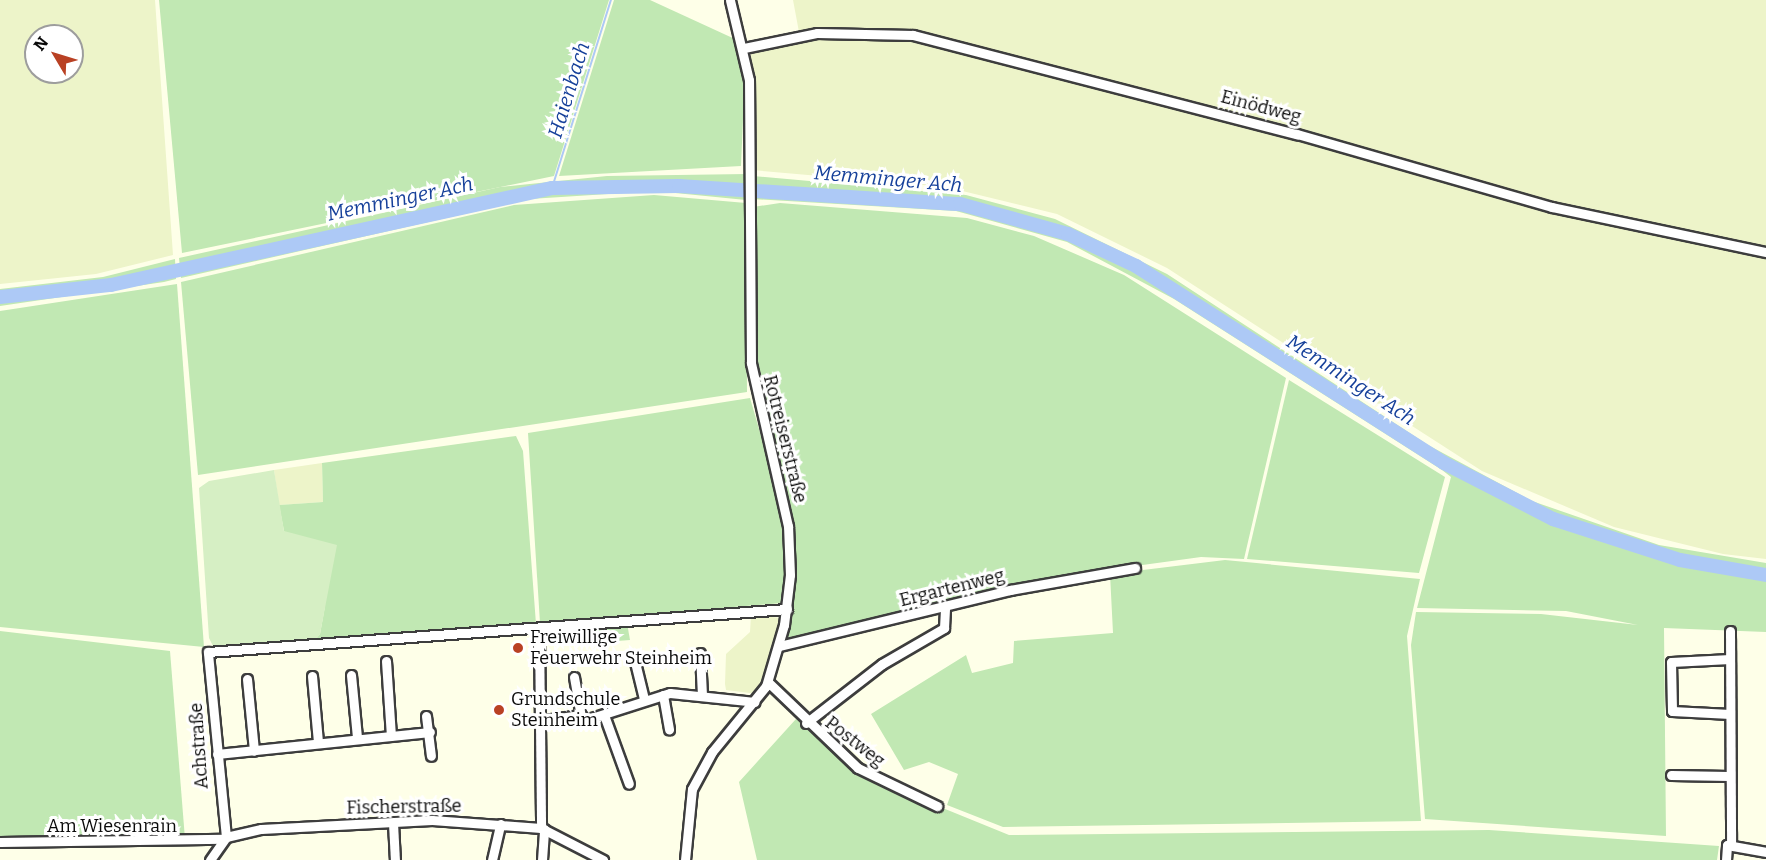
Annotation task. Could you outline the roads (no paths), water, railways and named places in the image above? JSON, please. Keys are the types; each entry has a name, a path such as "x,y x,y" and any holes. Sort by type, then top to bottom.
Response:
{"street":[{"name":"Rotreiserstraße","path":"686,860 696,781 712,752 755,702 768,682 787,609 790,537 750,363 750,178 744,48 730,0"},
{"name":"Einödweg","path":"744,48 817,33 913,35 1297,134 1552,207 1766,252"},
{"name":"Ergartenweg","path":"779,646 945,606 1135,567"},
{"path":"806,723 882,664 944,628 945,606"},
{"path":"542,860 543,720 539,628 787,609"},
{"name":"Achstraße","path":"225,838 208,652 539,628"},
{"path":"1726,860 1729,845 1730,631"},
{"path":"700,654 702,696"},
{"path":"634,658 645,699"},
{"path":"1730,659 1671,662 1672,711 1730,714"},
{"path":"386,661 391,736"},
{"path":"351,675 357,737"},
{"path":"312,676 318,741"},
{"path":"574,677 582,721 663,695 702,696 755,702"},
{"path":"247,679 255,751"},
{"name":"Postweg","path":"768,682 806,723 870,776 937,806"},
{"path":"663,695 669,729"},
{"path":"543,720 581,715"},
{"path":"604,715 629,784"},
{"path":"426,716 430,732 431,756"},
{"path":"217,754 255,751 318,741 430,732"},
{"path":"1671,775 1730,776"},
{"path":"393,823 395,860"},
{"name":"Fischerstraße","path":"225,838 261,829 393,823 500,824 543,828 603,860"},
{"path":"492,860 500,824"},
{"path":"210,860 225,838"},
{"name":"Am Wiesenrain","path":"0,842 225,838"},
{"path":"1729,845 1766,852"}],"waterway":[{"name":"Haienbach","path":"552,188 611,0"},
{"name":"Memminger Ach","path":"0,297 111,285 552,188 679,186 960,204 1068,234 1136,266 1444,463 1553,519 1680,560 1766,575"}],"place":[{"name":"Freiwillige Feuerwehr Steinheim","path":"518,648"},
{"name":"Grundschule Steinheim","path":"499,710"}]}
